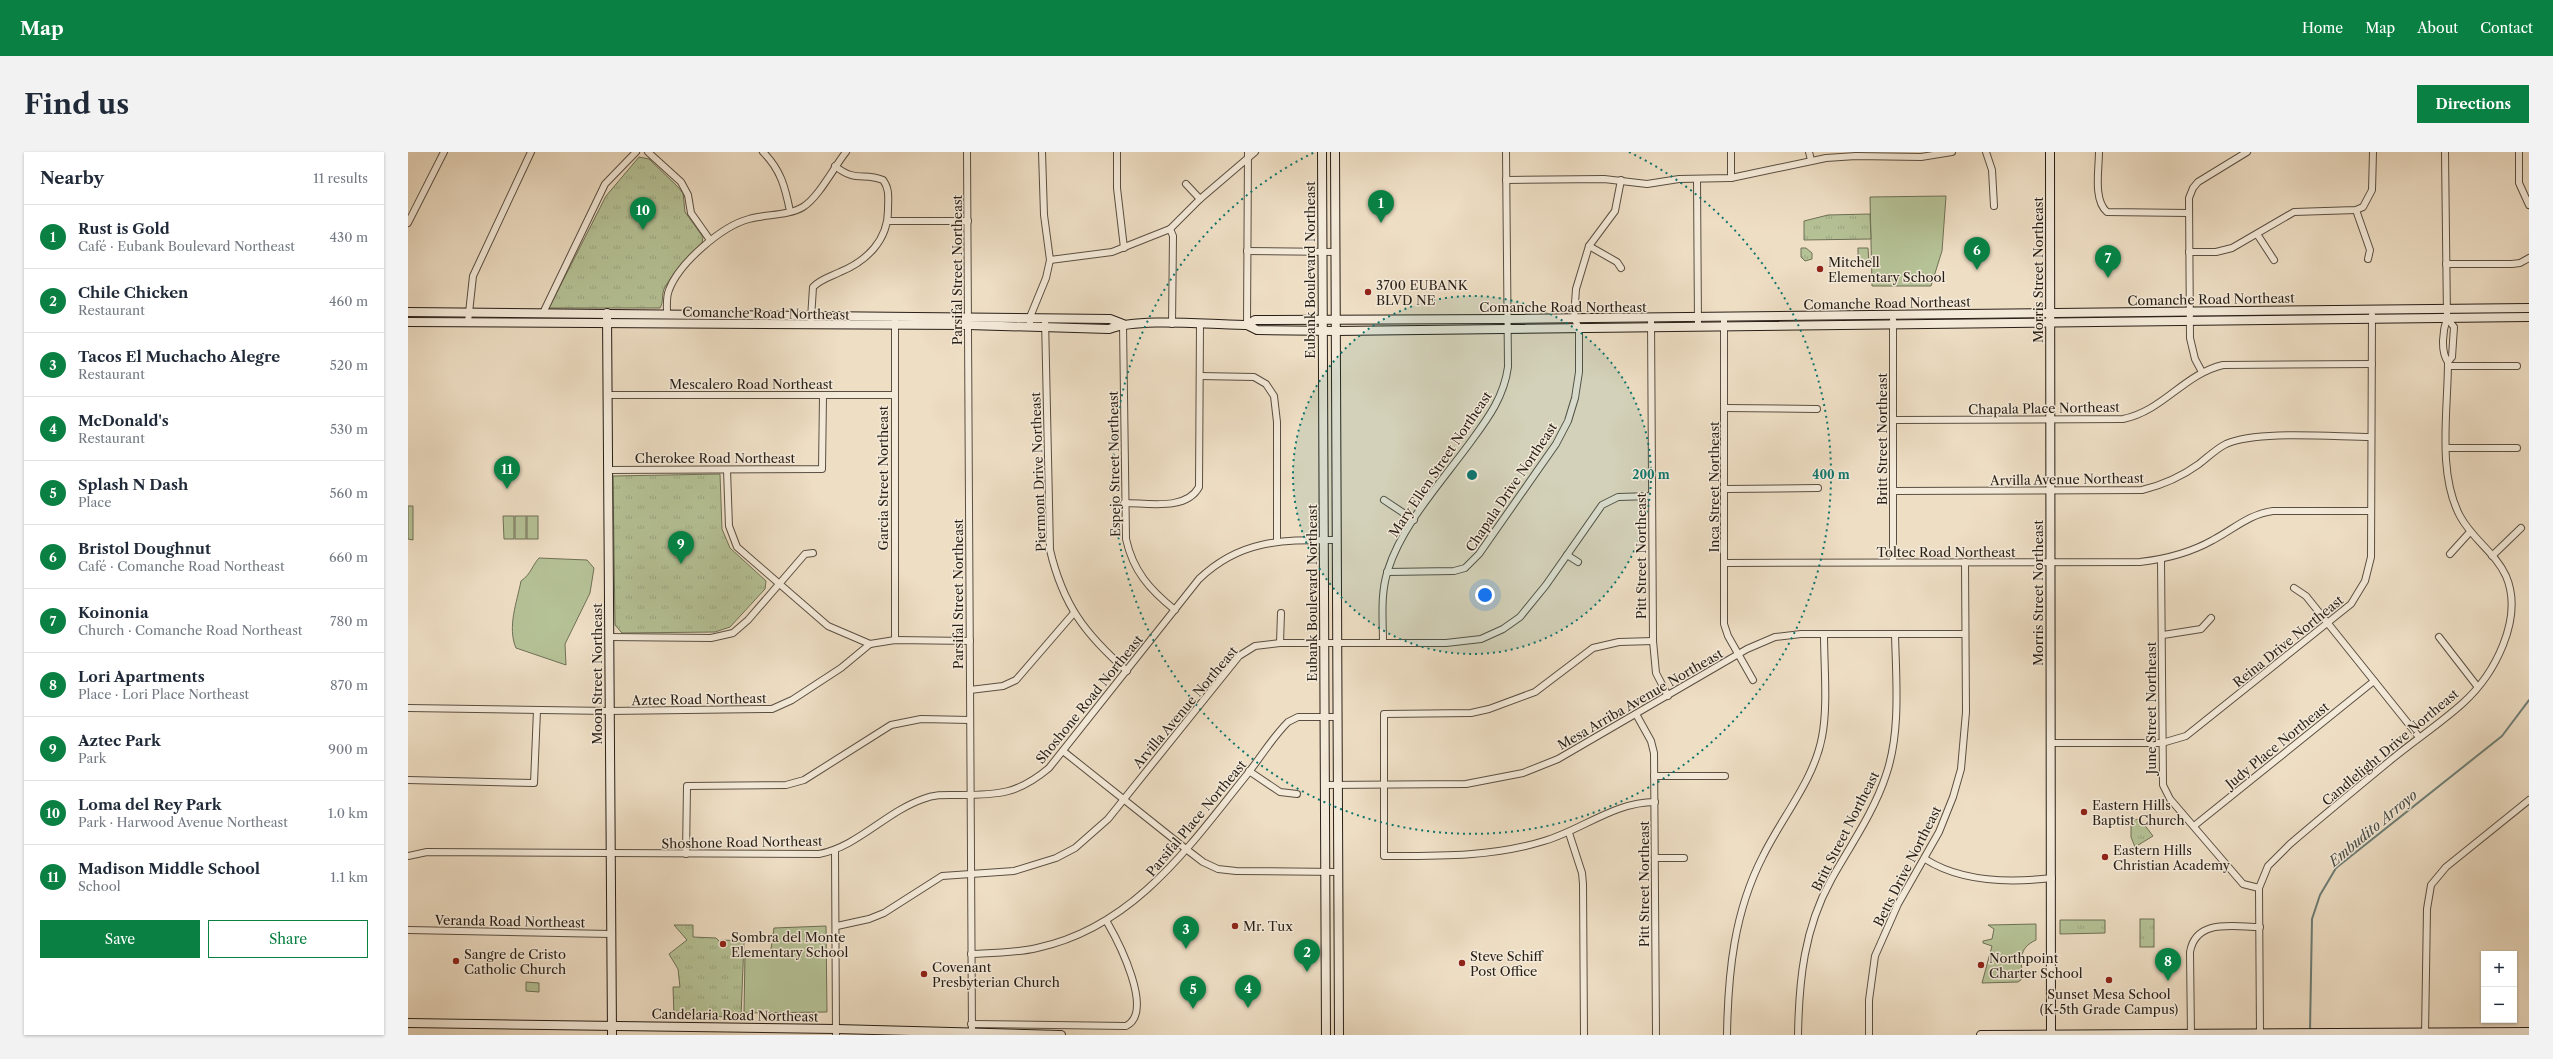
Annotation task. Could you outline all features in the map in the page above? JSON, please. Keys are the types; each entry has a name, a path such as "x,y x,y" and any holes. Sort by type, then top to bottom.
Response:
{"street":[{"path":"408,223 444,152"},
{"path":"468,322 473,276 531,152"},
{"path":"648,152 681,182 688,196 691,213 710,240"},
{"path":"763,152 779,170 784,182 790,211"},
{"path":"667,323 667,298 672,284 695,255 710,240 735,224 749,219 801,208 809,202 846,152"},
{"name":"Parsifal Street Northeast","path":"967,152 972,1034"},
{"path":"1030,327 1030,318 1046,278 1050,260 1043,201 1042,152"},
{"path":"1117,152 1117,188 1124,248"},
{"path":"1050,260 1124,248 1170,228 1248,155 1255,152"},
{"name":"Eubank Boulevard Northeast","path":"1322,152 1326,1035"},
{"name":"Eubank Boulevard Northeast","path":"1335,152 1339,1035"},
{"name":"Mary Ellen Street Northeast","path":"1383,643 1383,596 1387,572 1400,542 1497,404 1507,372 1508,319 1506,152"},
{"path":"1731,152 1731,178"},
{"path":"1809,152 1811,160"},
{"path":"1506,180 1621,180 1647,184 1697,179 1731,178 1811,160 1856,156 1921,157 1952,152"},
{"path":"1986,152 1992,170 1994,206"},
{"name":"Morris Street Northeast","path":"2050,152 2051,1035"},
{"path":"2099,152 2099,198 2102,207 2112,213 2188,213"},
{"path":"2202,372 2192,349 2189,320 2189,198 2192,188 2198,182 2246,152"},
{"path":"2189,252 2216,252 2232,248 2294,212 2356,210 2363,207 2370,196 2373,152"},
{"name":"Candlelight Drive Northeast","path":"2260,1034 2259,888 2268,866 2290,844 2419,737 2464,702 2493,665 2509,628 2512,616 2512,600 2505,575 2492,556 2469,533 2451,497 2447,478 2446,448 2448,364 2444,356 2444,327 2447,318 2445,152"},
{"path":"2519,152 2519,183 2529,205"},
{"path":"542,313 606,184 631,153"},
{"path":"1247,325 1248,155"},
{"path":"811,325 813,287 819,281 854,265 868,255 881,241 888,221 888,192 883,180 876,177 846,175 835,166"},
{"path":"1697,179 1698,326"},
{"path":"1574,318 1576,289 1589,246 1615,211 1621,180"},
{"path":"1186,184 1200,199"},
{"path":"2356,210 2370,250 2368,259"},
{"path":"888,221 968,221"},
{"path":"1170,228 1173,236 1172,324"},
{"path":"2257,234 2274,260"},
{"path":"1589,246 1617,262 1621,268"},
{"path":"1247,251 1336,252"},
{"path":"2446,264 2512,264 2529,258"},
{"name":"Comanche Road Northeast","path":"1247,325 1255,320 1651,318 2050,312 2529,308"},
{"name":"Reina Drive Northeast","path":"2050,743 2162,743 2186,736 2328,624 2351,604 2365,581 2371,557 2372,309"},
{"name":"Comanche Road Northeast","path":"408,312 1110,319 1123,324"},
{"name":"Moon Street Northeast","path":"607,314 612,1035"},
{"name":"Britt Street Northeast","path":"1893,315 1893,562"},
{"name":"Garcia Street Northeast","path":"895,316 895,640"},
{"name":"Inca Street Northeast","path":"1724,317 1726,489 1724,624 1728,636 1753,680"},
{"name":"Comanche Road Northeast","path":"408,322 895,326 968,325 1109,329 1123,324 1200,324 1247,325 1256,330 1336,331 2529,317"},
{"name":"Piermont Drive Northeast","path":"1045,318 1050,550 1056,575 1073,614 1101,648 1128,671"},
{"name":"Chapala Drive Northeast","path":"1387,572 1454,571 1465,568 1479,554 1556,444 1568,421 1575,398 1579,372 1579,328 1574,318"},
{"name":"Pitt Street Northeast","path":"1651,318 1653,641 1656,673 1668,696"},
{"name":"Candlelight Drive Northeast","path":"2447,318 2454,327 2452,357 2448,364"},
{"name":"Espejo Street Northeast","path":"1123,324 1125,533 1132,560 1148,586 1175,610"},
{"path":"1124,503 1180,502 1186,501 1196,492 1200,480 1200,324"},
{"name":"Chapala Place Northeast","path":"1893,420 2112,420 2133,417 2154,407 2202,372 2234,364 2372,364"},
{"path":"2448,364 2517,366"},
{"path":"1200,376 1254,377 1266,384 1274,396 1277,422 1277,540"},
{"name":"Mescalero Road Northeast","path":"608,395 894,395"},
{"name":"Cherokee Road Northeast","path":"608,470 822,469 823,396"},
{"path":"1724,408 1817,409"},
{"name":"Arvilla Avenue Northeast","path":"1894,492 2129,491 2167,484 2224,445 2249,438 2371,437"},
{"path":"2446,448 2517,448"},
{"path":"727,470 729,526 733,541 743,553 828,626 870,644 895,640 970,641"},
{"path":"1726,489 1818,488"},
{"name":"Arvilla Avenue Northeast","path":"837,926 869,919 884,913 942,876 1014,871 1056,858 1075,848 1108,820 1239,656 1255,646 1280,643 1337,644 1465,642 1481,639 1503,629 1520,617 1567,555 1594,514 1608,500 1618,497 1652,496"},
{"path":"1384,500 1414,520"},
{"name":"Toltec Road Northeast","path":"1725,563 2123,563 2162,559 2198,548 2247,518 2260,513 2371,511"},
{"path":"2492,556 2521,528"},
{"path":"2450,554 2469,533"},
{"name":"Shoshone Road Northeast","path":"408,856 427,852 802,855 834,851 909,804 942,795 998,795 1017,790 1036,779 1063,751 1128,671 1199,579 1214,566 1244,550 1277,540 1337,540"},
{"path":"609,637 723,637 741,628 805,554 813,553"},
{"path":"1567,555 1578,562"},
{"name":"June Street Northeast","path":"2162,559 2162,778 2165,790 2243,884 2259,888"},
{"name":"Betts Drive Northeast","path":"1869,1035 1869,1000 1875,956 1898,904 1926,858 1953,797 1962,759 1966,712 1965,562"},
{"path":"2294,588 2306,596 2419,737"},
{"path":"1280,643 1281,613"},
{"path":"970,690 997,688 1016,680 1073,614"},
{"path":"2163,634 2201,629 2211,618"},
{"name":"Mesa Arriba Avenue Northeast","path":"1324,785 1466,784 1505,778 1543,766 1738,655 1775,637 1801,634 1965,634"},
{"path":"1727,1035 1731,957 1744,904 1758,865 1807,776 1822,737 1824,634"},
{"name":"Britt Street Northeast","path":"1798,1035 1801,967 1812,922 1830,881 1882,787 1891,761 1895,717 1895,634"},
{"path":"2439,637 2477,686"},
{"path":"1653,641 1619,642 1593,648 1535,692 1489,709 1471,713 1384,714 1384,856 1484,854 1516,848 1569,833 1622,806 1655,802"},
{"name":"Aztec Road Northeast","path":"408,708 609,711 772,709 792,700 841,668 870,644"},
{"name":"Judy Place Northeast","path":"2194,826 2374,681"},
{"path":"408,780 534,782 538,710"},
{"name":"Pitt Street Northeast","path":"1636,714 1653,747 1656,858 1656,1035"},
{"name":"Parsifal Place Northeast","path":"971,954 1037,948 1077,936 1106,922 1154,885 1186,849 1288,722 1298,717 1338,717"},
{"path":"686,854 687,786 786,785 804,780 891,725 921,720 970,720"},
{"path":"1063,751 1203,862 1218,869 1236,871 1338,872"},
{"path":"1249,771 1280,792 1296,794"},
{"path":"1654,776 1725,776"},
{"path":"2426,1034 2427,910 2431,885 2446,867 2529,800"},
{"path":"1569,833 1582,873 1583,884 1584,1035"},
{"path":"834,851 837,926 836,1032"},
{"path":"1656,858 1684,858"},
{"path":"1926,858 1946,870 1978,879 2052,878"},
{"path":"971,1024 1126,1026 1131,1024 1135,1012 1136,994 1131,972 1123,950 1106,922"},
{"path":"2191,1034 2190,952 2194,940 2204,930 2212,927 2260,928"},
{"name":"Veranda Road Northeast","path":"408,930 611,934"},
{"name":"Candelaria Road Northeast","path":"408,1023 612,1025 836,1032 1061,1035"},
{"path":"1981,1035 2260,1034 2321,1032 2426,1034 2529,1032"}],"green space":[{"path":"639,157 649,159 683,193 685,212 703,237 702,243 669,281 663,292 660,308 549,308 606,196"},
{"path":"1946,196 1942,251 1931,286 1872,286 1870,197"},
{"path":"1870,214 1871,239 1804,240 1804,221 1828,215"},
{"path":"1801,248 1806,248 1812,253 1812,259 1805,261 1801,257"},
{"path":"1858,248 1868,248 1869,264 1858,264"},
{"path":"720,474 722,529 730,548 766,581 765,589 730,627 715,632 622,633 615,625 613,476"},
{"path":"408,506 413,506 413,540 408,539"},
{"path":"503,516 514,516 514,539 504,539"},
{"path":"515,516 526,516 526,539 515,539"},
{"path":"527,516 538,516 538,539 527,539"},
{"path":"539,558 587,560 594,568 590,593 565,644 566,665 516,648 513,640 512,632 514,614 521,581 527,576"},
{"path":"2140,819 2153,836 2135,847 2131,837 2131,820"},
{"path":"2140,919 2154,919 2154,947 2140,947"},
{"path":"2060,920 2105,920 2105,933 2060,934"},
{"path":"2036,924 2036,940 2030,943 2023,951 2021,961 2022,979 2018,982 1982,983 1992,946 1983,943 1983,941 1992,939 1994,929 1988,925"},
{"path":"674,925 693,925 693,937 716,938 721,943 721,940 744,941 741,1017 674,1016 673,987 680,987 678,969 669,954 687,940"},
{"path":"826,926 827,1012 744,1013 745,954 770,956 774,928"},
{"path":"526,982 539,983 539,992 526,991"}],"waterway":[{"name":"Embudito Arroyo","path":"2310,1031 2312,919 2320,895 2336,868 2502,736 2529,700"}],"place":[{"name":"Rust is Gold","path":"1381,223"},
{"name":"Loma del Rey Park","path":"643,230"},
{"name":"Mitchell Elementary School","path":"1820,269"},
{"name":"Bristol Doughnut","path":"1977,270"},
{"name":"Koinonia","path":"2108,278"},
{"name":"3700 EUBANK BLVD NE","path":"1368,292"},
{"name":"Madison Middle School","path":"507,489"},
{"name":"Aztec Park","path":"681,564"},
{"name":"Eastern Hills Baptist Church","path":"2084,812"},
{"name":"Eastern Hills Christian Academy","path":"2105,857"},
{"name":"Mr. Tux","path":"1235,926"},
{"name":"Sombra del Monte Elementary School","path":"723,944"},
{"name":"Tacos El Muchacho Alegre","path":"1186,949"},
{"name":"Sangre de Cristo Catholic Church","path":"456,961"},
{"name":"Steve Schiff Post Office","path":"1462,963"},
{"name":"Northpoint Charter School","path":"1981,965"},
{"name":"Chile Chicken","path":"1307,972"},
{"name":"Covenant Presbyterian Church","path":"924,974"},
{"name":"Sunset Mesa School (K-5th Grade Campus)","path":"2109,980"},
{"name":"Lori Apartments","path":"2168,981"},
{"name":"McDonald's","path":"1248,1008"},
{"name":"Splash N Dash","path":"1193,1009"}]}
